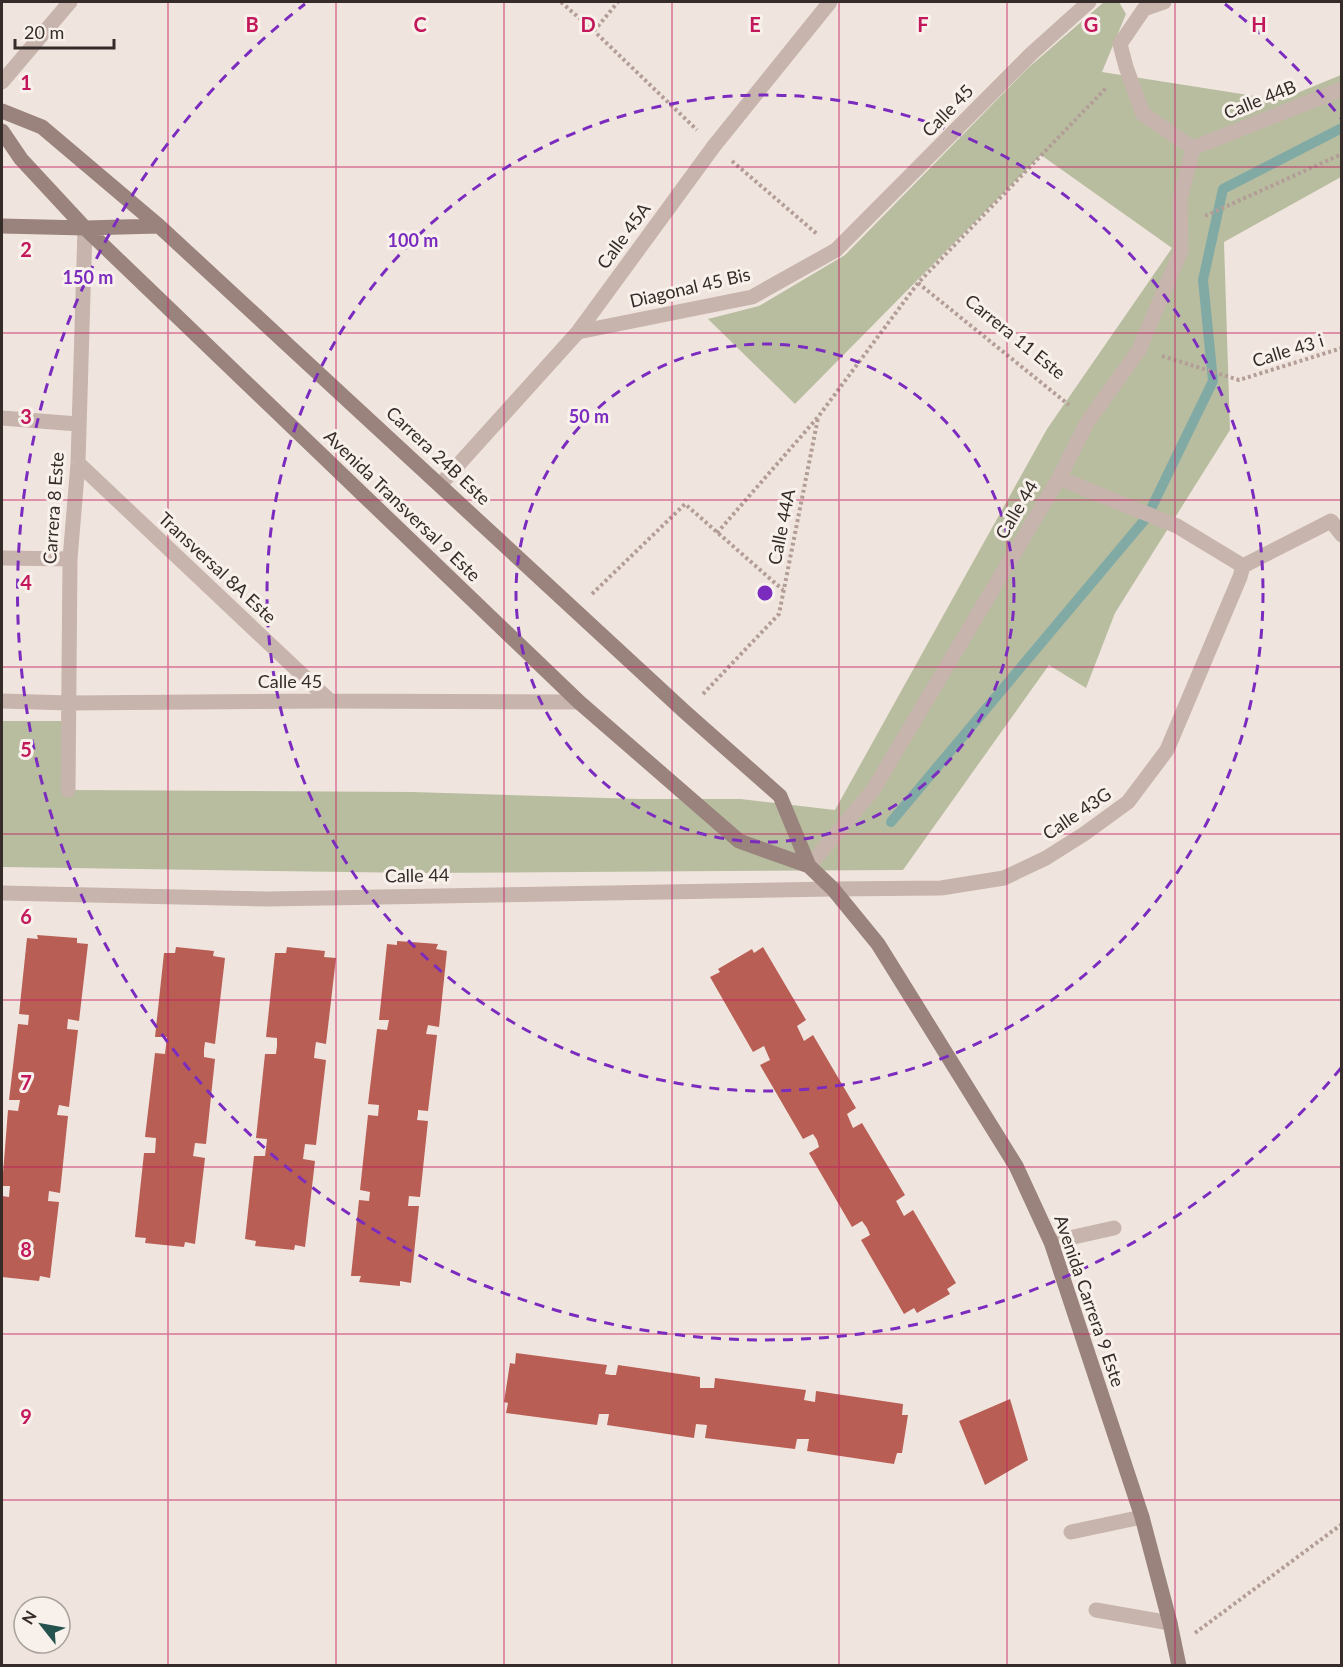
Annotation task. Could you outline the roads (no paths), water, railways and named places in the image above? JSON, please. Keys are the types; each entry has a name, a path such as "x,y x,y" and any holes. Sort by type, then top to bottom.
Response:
{"main road":[{"name":"Carrera 24B Este","path":"2,111 42,127 159,226 780,796 809,866"},
{"name":"Avenida Transversal 9 Este","path":"2,131 21,159 85,228 579,702 739,841 809,866"},
{"path":"2,226 85,228 159,226"},
{"name":"Avenida Carrera 9 Este","path":"809,866 833,889 878,944 1016,1166 1051,1242 1142,1517 1179,1665"}],"street":[{"path":"2,82 70,2"},
{"name":"Calle 45A","path":"440,485 578,332 714,146 830,2"},
{"name":"Calle 45","path":"836,250 1031,54 1089,2"},
{"path":"1164,2 1142,5 1120,44 1143,114 1193,148"},
{"name":"Calle 44B","path":"1193,148 1341,88"},
{"name":"Calle 44","path":"809,866 873,790 1059,478 1088,421 1139,350 1181,251 1180,199 1193,148"},
{"name":"Carrera 8 Este","path":"68,790 70,560 78,463 85,228"},
{"name":"Diagonal 45 Bis","path":"578,332 752,297 836,250"},
{"path":"2,418 78,424"},
{"name":"Transversal 8A Este","path":"78,463 330,701"},
{"path":"1059,478 1177,526 1243,566 1331,521 1341,535"},
{"path":"2,558 70,560"},
{"name":"Calle 43G","path":"833,889 941,888 1004,878 1046,858 1128,802 1167,750 1243,566"},
{"name":"Calle 45","path":"2,701 69,703 579,702"},
{"name":"Calle 44","path":"2,893 268,899 833,889"},
{"path":"1051,1242 1114,1228"},
{"path":"1071,1532 1142,1517"},
{"path":"1096,1610 1170,1623"}],"waterway":[{"path":"891,822 1147,517 1213,381 1203,280 1223,189 1342,128"}]}
